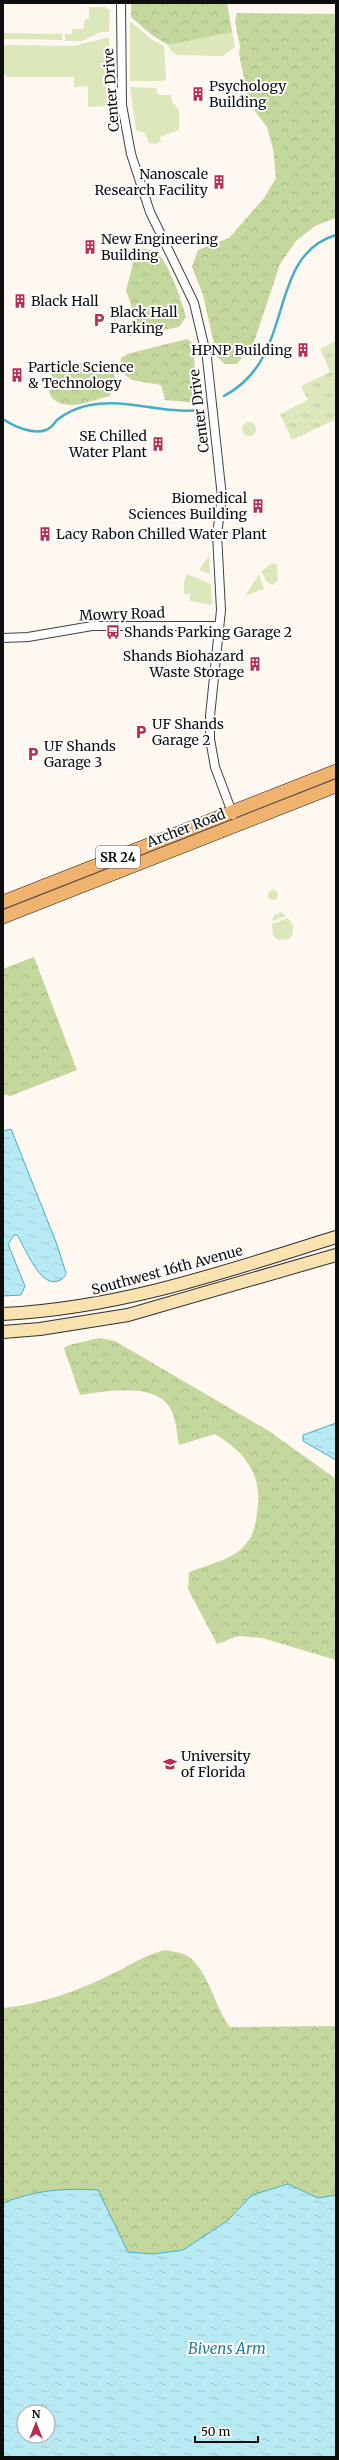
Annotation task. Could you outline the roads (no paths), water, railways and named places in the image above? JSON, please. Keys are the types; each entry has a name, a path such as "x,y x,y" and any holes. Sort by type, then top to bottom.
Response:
{"main road":[{"name":"Archer Road","path":"3,902 336,771"},
{"name":"Archer Road","path":"3,917 336,786"},
{"name":"Southwest 16th Avenue","path":"3,1314 40,1312 126,1299 189,1282 336,1237"},
{"path":"3,1332 40,1329 128,1315 336,1255"}],"street":[{"name":"Center Drive","path":"120,3 122,105 134,167 150,212 194,303 207,358 222,497 217,534 222,590 210,716 210,739 215,767 237,826"},
{"name":"Mowry Road","path":"3,638 28,637 92,626 219,626"}],"water":[{"path":"11,1129 56,1242 66,1273 64,1278 58,1281 51,1282 45,1278 39,1273 17,1235 14,1235 8,1244 25,1286 21,1295 3,1296 3,1131"},
{"path":"336,1423 336,1460 303,1441 303,1435"},
{"name":"Bivens Arm","path":"288,2184 318,2198 336,2195 336,2457 3,2457 3,2203 27,2195 50,2191 73,2189 98,2190 128,2252 153,2254 183,2250 227,2221 252,2195"}],"waterway":[{"path":"224,396 247,379 264,355 271,339 288,286 305,254 319,243 336,235"},
{"path":"3,419 29,431 41,431 49,429 57,420 81,407 104,403 117,403 185,411 199,410"}],"place":[{"name":"Psychology Building","path":"198,94"},
{"name":"Nanoscale Research Facility","path":"219,182"},
{"name":"New Engineering Building","path":"90,247"},
{"name":"Black Hall","path":"20,301"},
{"name":"Black Hall Parking","path":"99,320"},
{"name":"HPNP Building","path":"303,350"},
{"name":"Particle Science & Technology","path":"17,375"},
{"name":"SE Chilled Water Plant","path":"158,444"},
{"name":"Biomedical Sciences Building","path":"258,506"},
{"name":"Lacy Rabon Chilled Water Plant","path":"45,534"},
{"name":"Shands Parking Garage 2","path":"113,632"},
{"name":"Shands Biohazard Waste Storage","path":"255,664"},
{"name":"UF Shands Garage 2","path":"141,732"},
{"name":"UF Shands Garage 3","path":"33,754"},
{"name":"University of Florida","path":"170,1764"}]}
